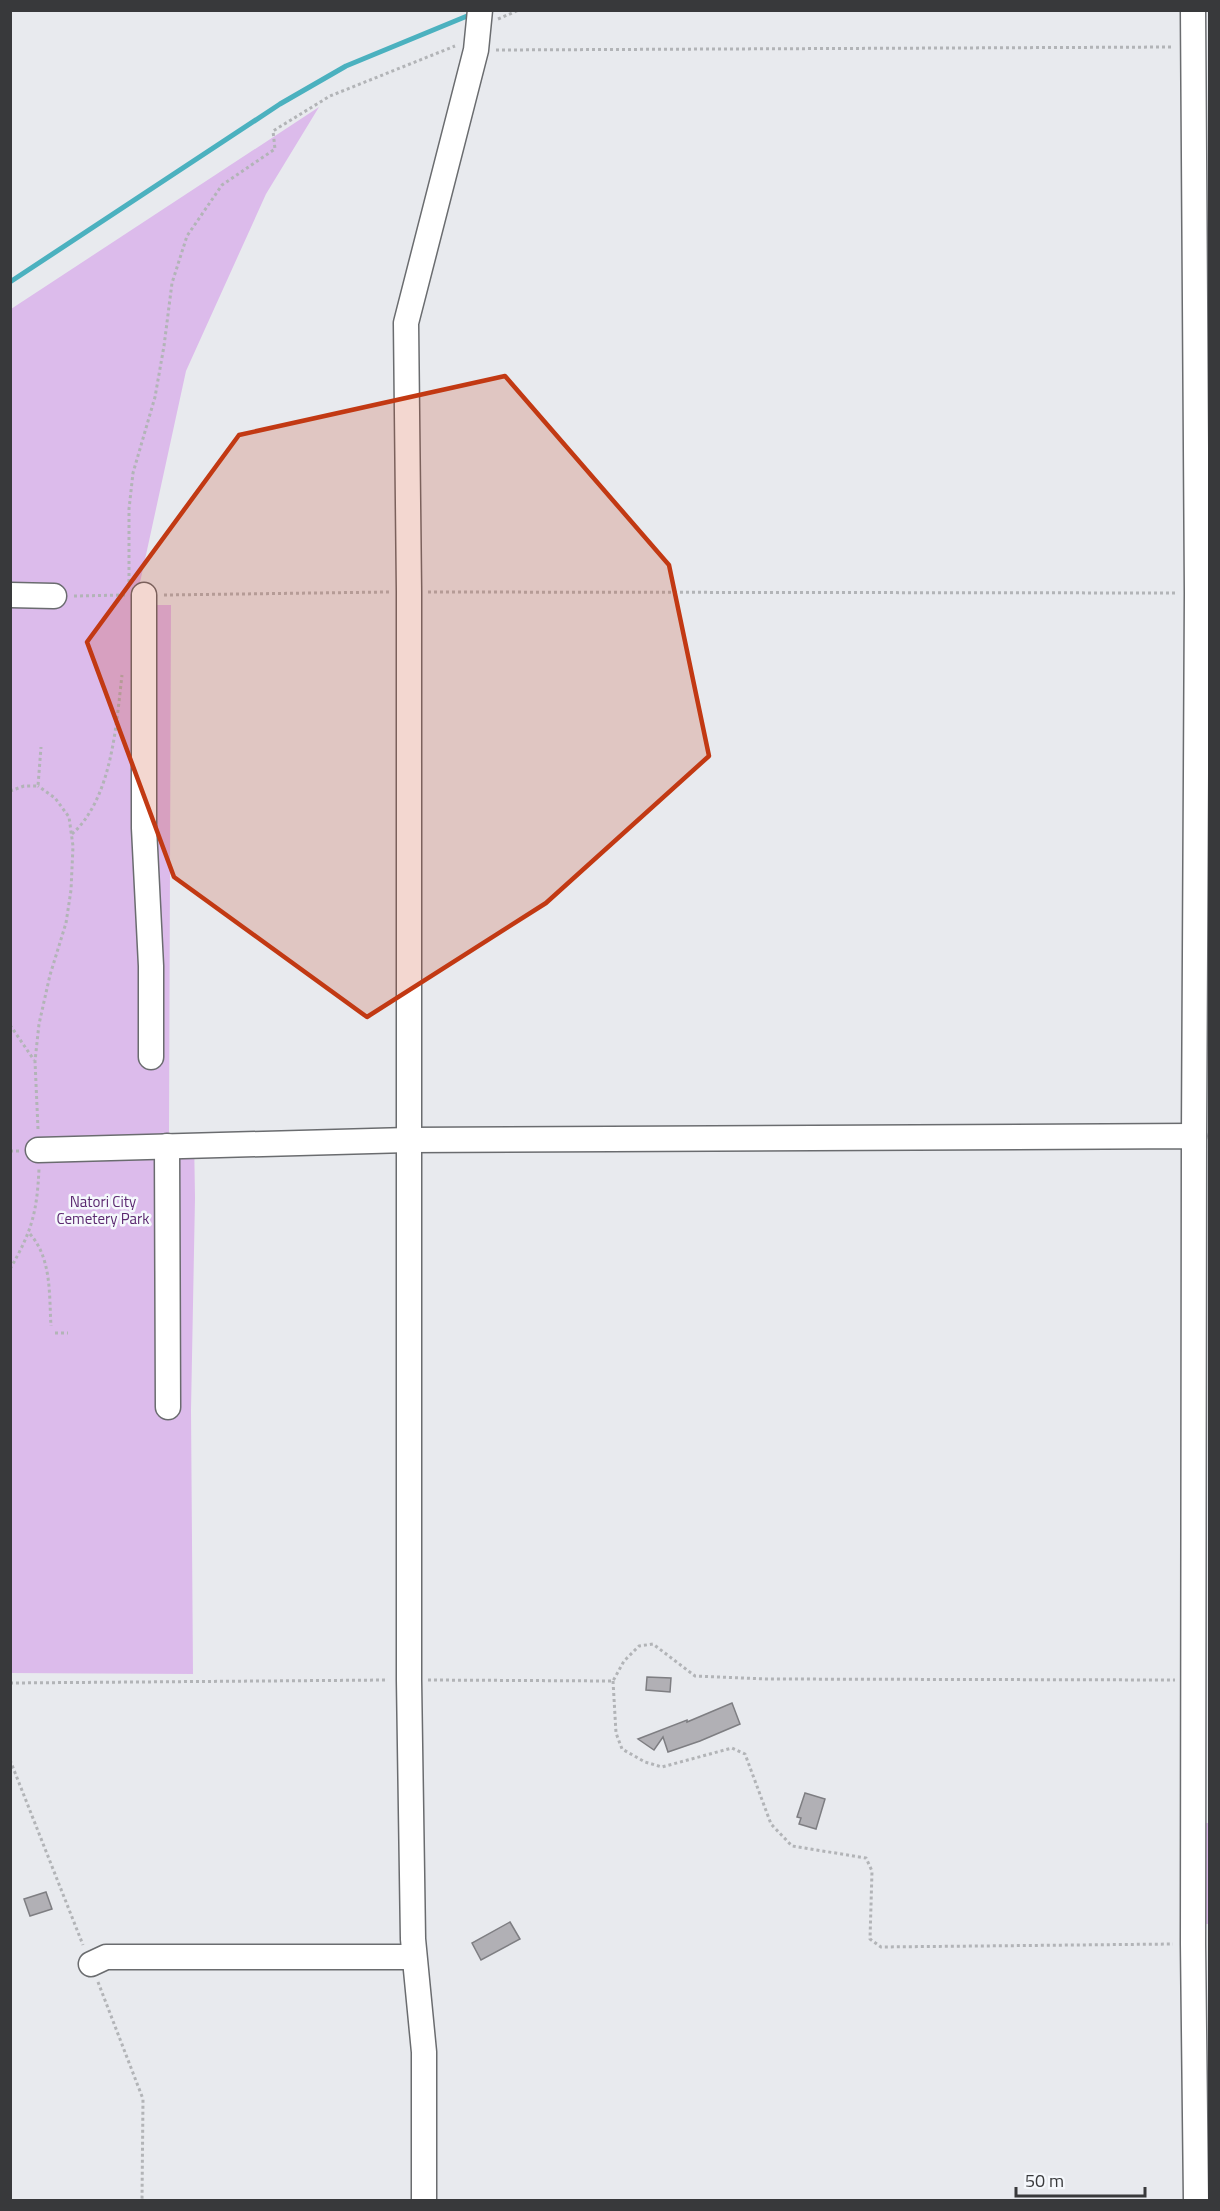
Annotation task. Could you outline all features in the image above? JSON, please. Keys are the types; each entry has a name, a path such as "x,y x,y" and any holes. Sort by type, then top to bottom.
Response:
{"street":[{"path":"1194,10 1197,593 1193,1944 1196,2200"},
{"path":"424,2200 424,2052 421,2008 413,1957 409,1680 409,592 406,323 478,30"},
{"path":"10,595 54,596"},
{"path":"137,595 151,966 151,1057"},
{"path":"38,1150 74,1140 194,1146 408,1140 1194,1136"},
{"path":"167,1146 158,1179 158,1330 168,1407"},
{"path":"91,1964 106,1957 413,1957"}],"path":[{"path":"137,595 129,509 133,473 155,397 172,283 187,236 222,185 275,148 273,130 330,96 478,30 1194,47"},
{"path":"54,596 409,592 1197,593"},
{"path":"72,835 80,828 93,809 106,772 117,720 123,668"},
{"path":"38,786 41,747"},
{"path":"10,790 24,786 38,786 55,798 69,817 73,846 71,890 66,923 50,975 39,1024 35,1061 38,1197 30,1234 10,1269"},
{"path":"10,1025 35,1061"},
{"path":"30,1234 43,1254 49,1289 51,1326"},
{"path":"55,1333 68,1333"},
{"path":"1193,1680 765,1679 695,1676 653,1644 639,1646 624,1661 613,1681 616,1733 622,1749 645,1762 662,1767 732,1748 745,1754 771,1824 792,1846 866,1858 872,1871 870,1939 881,1947 1193,1944"},
{"path":"10,1683 613,1681"}],"highlighted area":[{"path":"505,376 669,565 709,756 546,903 367,1017 174,877 87,642 239,435"}],"green space":[{"name":"Natori City Cemetery Park","path":"319,107 266,194 186,371 137,605 171,605 169,1136 194,1136 191,1410 193,1674 11,1673 11,309"},
{"path":"1204,1823 1209,1823 1209,1924 1204,1924"}],"building":[{"path":"647,1677 671,1678 670,1692 646,1690"},
{"path":"732,1703 740,1724 700,1741 668,1752 663,1737 654,1750 638,1739 687,1720 687,1722"},
{"path":"805,1793 825,1799 816,1829 799,1824 801,1818 797,1817"},
{"path":"46,1892 52,1909 30,1916 24,1899"},
{"path":"510,1922 520,1939 481,1960 472,1943"}],"waterway":[{"path":"10,282 280,104 346,66 472,14"}]}
